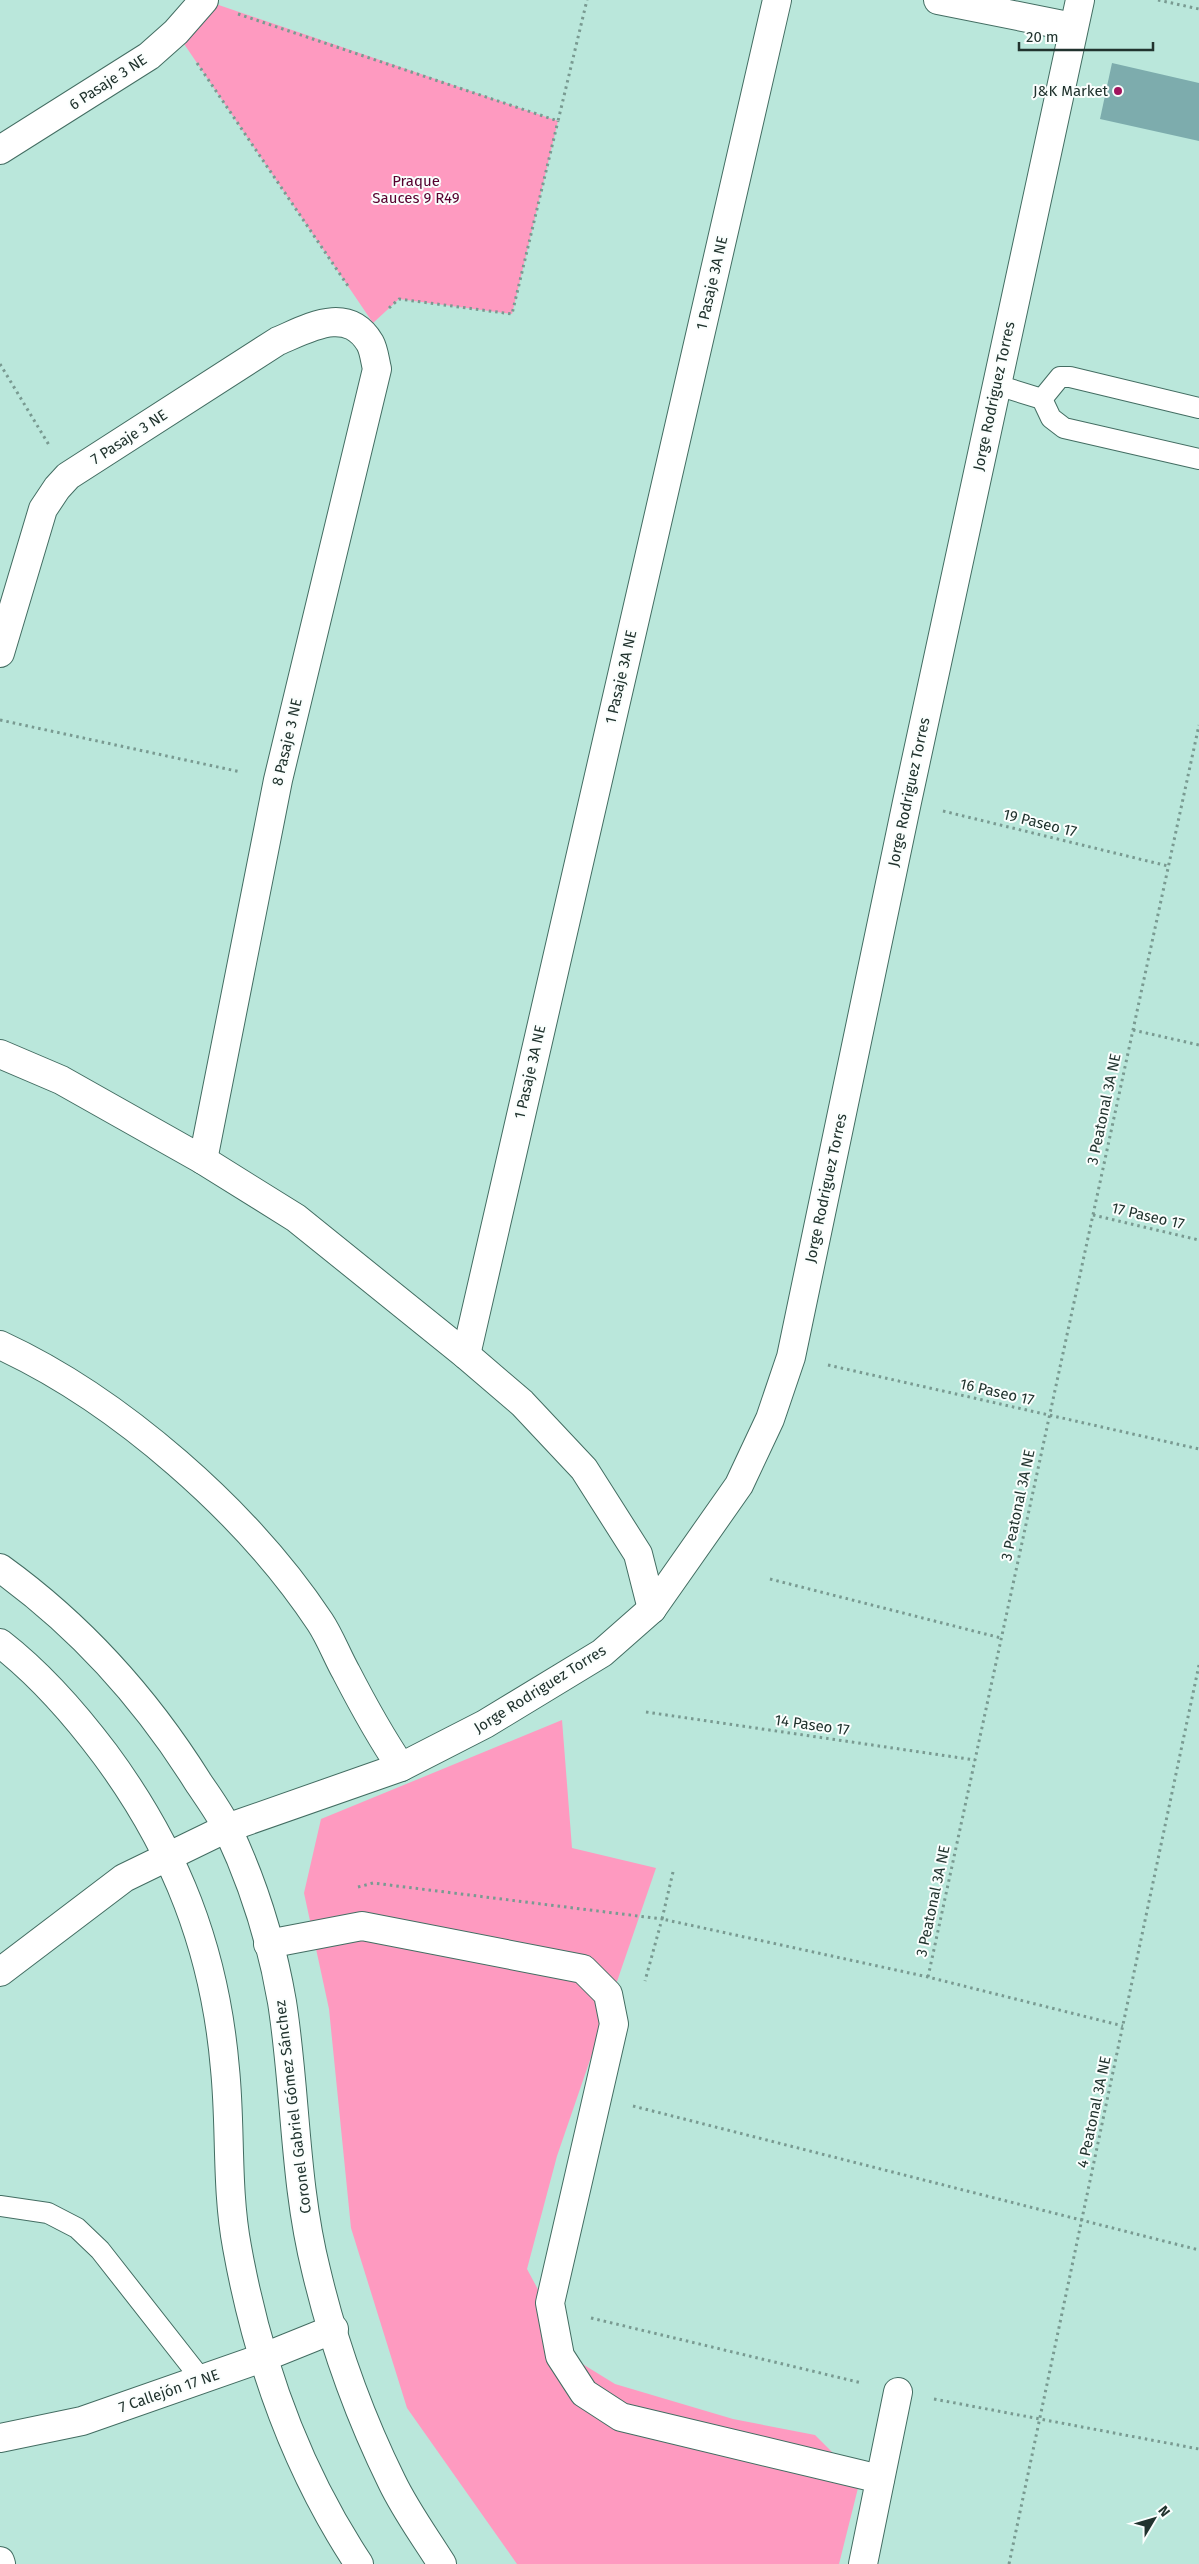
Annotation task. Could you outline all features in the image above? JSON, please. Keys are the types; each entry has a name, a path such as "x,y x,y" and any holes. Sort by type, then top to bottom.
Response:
{"street":[{"name":"6 Pasaje 3 NE","path":"0,150 149,56 176,32 204,0"},
{"name":"1 Pasaje 3A NE","path":"466,1355 777,0"},
{"path":"938,0 1073,27"},
{"name":"Jorge Rodriguez Torres","path":"0,1972 124,1878 227,1828 401,1767 486,1724 602,1653 652,1609 739,1485 770,1419 790,1357 907,802 1080,0"},
{"name":"7 Pasaje 3 NE","path":"0,654 43,509 57,488 68,476 278,341 308,328 336,321 360,330"},
{"name":"8 Pasaje 3 NE","path":"203,1160 278,780 377,369 371,345 360,330"},
{"path":"0,1054 61,1080 203,1160 296,1218 466,1355 522,1403 584,1468 638,1554 652,1609"},
{"path":"0,1345 84,1392 151,1441 213,1496 270,1556 320,1622 377,1732 401,1767"},
{"name":"Coronel Gabriel Gómez Sánchez","path":"0,1568 30,1590 83,1638 127,1686 180,1753 227,1828 260,1914 281,1999 292,2076 301,2186 316,2270 347,2375 392,2484 442,2564"},
{"path":"0,1643 18,1658 80,1721 132,1791 169,1855 195,1919 216,1996 226,2070 229,2183 236,2245 262,2358 300,2455 342,2539 359,2564"},
{"path":"268,1944 362,1926 583,1969 608,1994 614,2024 550,2304 560,2356 584,2393 621,2417 880,2479"},
{"name":"7 Callejón 17 NE","path":"0,2438 82,2421 202,2380 334,2329"},
{"path":"863,2564 898,2392"}],"lane":[{"path":"1042,399 1055,380 1060,377 1070,377 1199,408"},
{"path":"997,385 1042,399 1050,418 1064,428 1199,459"},
{"path":"0,2206 48,2213 76,2228 100,2250 202,2380"}],"path":[{"path":"204,0 217,7 558,121"},
{"path":"386,311 399,299 512,314 587,0"},
{"path":"1158,0 1199,9"},
{"path":"176,32 351,290"},
{"path":"0,364 68,476"},
{"path":"0,720 278,780"},
{"name":"3 Peatonal 3A NE","path":"354,1888 373,1883 662,1919 928,1976 1199,725"},
{"name":"19 Paseo 17","path":"907,802 1168,866"},
{"path":"1133,1030 1199,1045"},
{"name":"17 Paseo 17","path":"1092,1215 1199,1240"},
{"name":"16 Paseo 17","path":"790,1357 1199,1449"},
{"path":"770,1579 1000,1638"},
{"name":"4 Peatonal 3A NE","path":"1008,2564 1199,1665"},
{"name":"14 Paseo 17","path":"646,1712 975,1760"},
{"path":"662,1919 673,1872"},
{"path":"928,1976 1123,2026"},
{"path":"631,2106 1199,2250"},
{"path":"586,2317 898,2392 1199,2449"}],"green space":[{"name":"Praque Sauces 9 R49","path":"204,0 558,121 512,314 399,299 373,323 176,32"},
{"path":"562,1720 572,1848 656,1868 557,2156 527,2269 576,2360 615,2384 733,2419 815,2435 860,2480 839,2564 517,2564 407,2408 351,2228 329,2009 304,1893 321,1819"}],"building":[{"path":"1112,63 1199,83 1199,141 1100,119"}],"place":[{"name":"J&K Market","path":"1118,91"}]}
